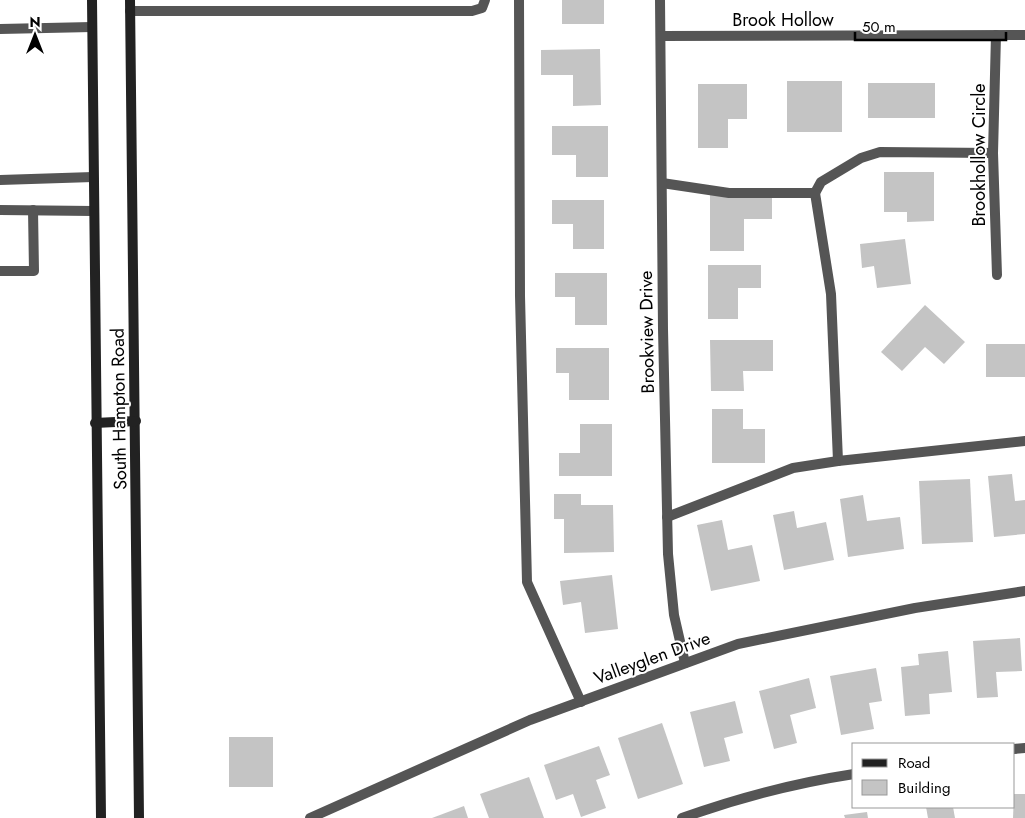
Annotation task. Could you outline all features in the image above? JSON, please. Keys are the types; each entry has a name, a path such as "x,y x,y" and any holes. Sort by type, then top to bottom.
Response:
{"main road":[{"name":"South Hampton Road","path":"92,0 95,423 101,818"},
{"name":"South Hampton Road","path":"130,0 139,818"},
{"path":"95,423 136,421"}],"street":[{"path":"130,11 472,11 482,8 486,0"},
{"path":"519,0 520,296 527,582 581,702"},
{"name":"Brookview Drive","path":"660,0 667,517 674,615 685,663"},
{"path":"0,29 92,27"},
{"name":"Brookhollow Circle","path":"996,35 993,153 997,275"},
{"name":"Brook Hollow","path":"661,36 1025,35"},
{"path":"838,461 830,294 815,193 821,182 861,158 880,152 993,153"},
{"path":"0,180 93,177"},
{"path":"662,183 729,193 815,193"},
{"path":"0,210 93,211"},
{"path":"0,271 34,271 33,210"},
{"path":"667,517 794,468 838,461 1025,441"},
{"name":"Valleyglen Drive","path":"310,818 530,720 738,644 915,608 1025,591"},
{"path":"682,818 719,805 810,781 852,774"}],"building":[{"path":"562,0 604,0 604,24 562,24"},
{"path":"600,49 601,105 573,106 573,75 541,75 541,50"},
{"path":"787,81 842,81 842,132 787,132"},
{"path":"868,83 935,83 935,118 868,118"},
{"path":"698,84 747,84 747,119 728,119 728,148 698,148"},
{"path":"552,126 608,126 608,177 576,177 576,155 552,155"},
{"path":"884,172 934,172 934,221 907,222 907,212 884,212"},
{"path":"710,195 772,195 772,219 744,219 744,251 710,251"},
{"path":"552,200 604,200 604,249 573,249 573,224 552,224"},
{"path":"905,239 911,284 877,288 874,266 862,268 860,244"},
{"path":"708,265 761,265 761,288 738,288 738,319 708,319"},
{"path":"555,273 607,273 607,325 575,325 575,297 555,297"},
{"path":"925,305 965,342 944,364 925,347 902,371 881,352"},
{"path":"710,340 773,340 773,371 743,371 744,391 711,391"},
{"path":"986,344 1025,344 1025,377 986,377"},
{"path":"556,348 609,348 609,400 569,400 569,373 556,373"},
{"path":"712,409 743,409 743,429 765,429 765,463 712,463"},
{"path":"580,424 612,424 612,476 559,476 559,453 580,453"},
{"path":"1012,474 1015,501 1025,500 1025,534 994,537 988,476"},
{"path":"970,479 973,542 922,544 919,481"},
{"path":"554,494 581,494 581,505 613,505 614,552 564,553 564,519 554,519"},
{"path":"863,495 867,521 900,517 904,549 848,557 840,499"},
{"path":"794,511 797,528 826,522 834,560 784,570 773,515"},
{"path":"722,520 728,550 752,545 760,581 711,591 697,525"},
{"path":"612,575 618,629 585,633 581,602 563,605 560,581"},
{"path":"1020,638 1022,671 996,672 998,697 977,698 973,641"},
{"path":"948,651 952,692 929,694 930,714 905,716 901,667 919,665 918,654"},
{"path":"876,668 882,701 869,703 874,729 841,735 830,676"},
{"path":"809,678 816,708 790,715 797,743 774,749 759,691"},
{"path":"735,701 743,733 724,738 730,761 704,767 690,712"},
{"path":"662,723 683,784 638,799 618,738"},
{"path":"229,737 273,737 273,787 229,787"},
{"path":"599,746 610,775 596,780 606,808 581,817 573,794 556,800 544,765"},
{"path":"529,777 544,818 489,818 480,794"},
{"path":"1015,794 1025,794 1025,818 1013,818"},
{"path":"464,806 468,818 432,818"},
{"path":"926,808 953,808 955,818 928,818"},
{"path":"867,812 868,818 845,818 844,815"}]}
